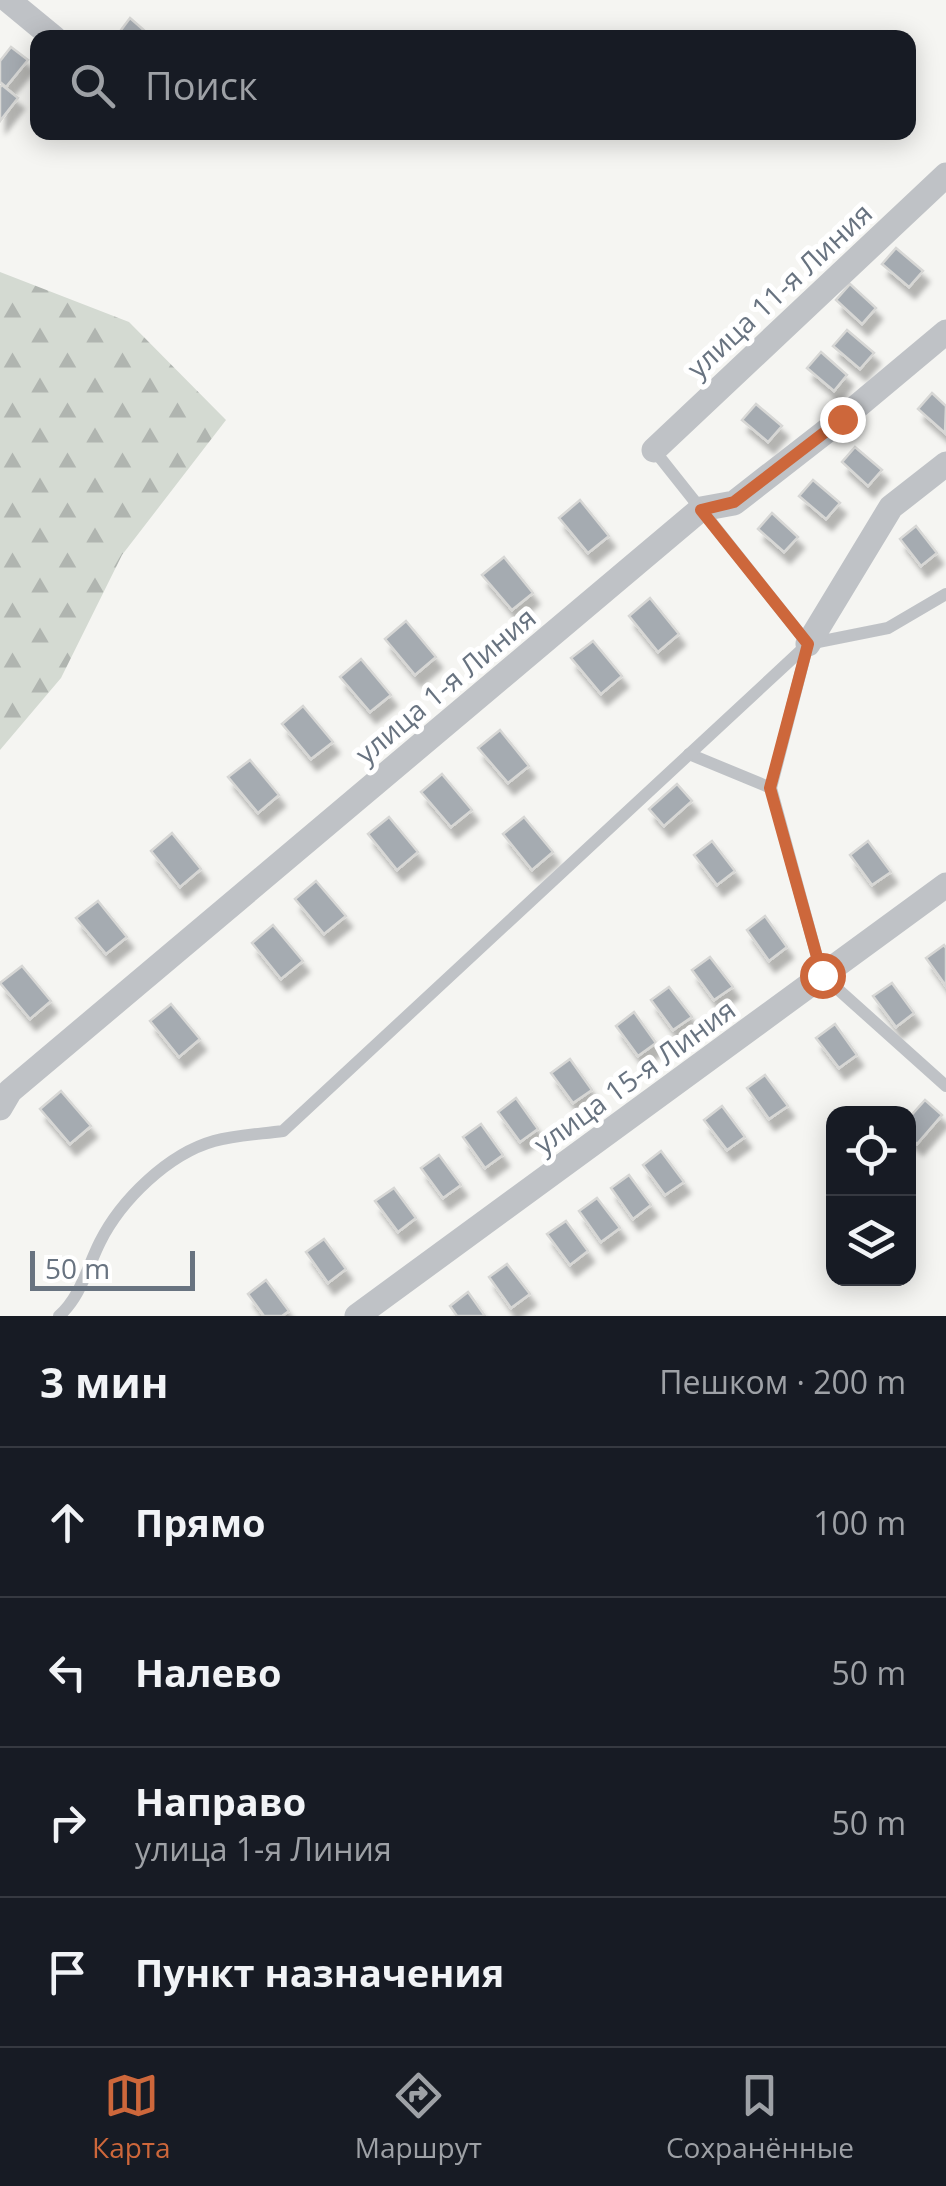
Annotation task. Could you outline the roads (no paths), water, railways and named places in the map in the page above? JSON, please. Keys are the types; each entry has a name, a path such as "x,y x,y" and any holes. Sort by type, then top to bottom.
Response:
{"street":[{"path":"8,0 44,30"},
{"name":"улица 11-я Линия","path":"654,450 946,174"},
{"name":"улица 1-я Линия","path":"0,1108 10,1091 701,510 734,502 946,332"},
{"path":"808,644 891,507 946,464"},
{"name":"улица 15-я Линия","path":"357,1316 946,885"}],"lane":[{"path":"654,450 808,644"},
{"path":"59,1316 73,1303 102,1238 150,1180 178,1158 214,1141 284,1131 808,644 888,628 946,594"},
{"path":"808,644 770,788 822,975 946,1086"},
{"path":"690,754 770,788"}]}
